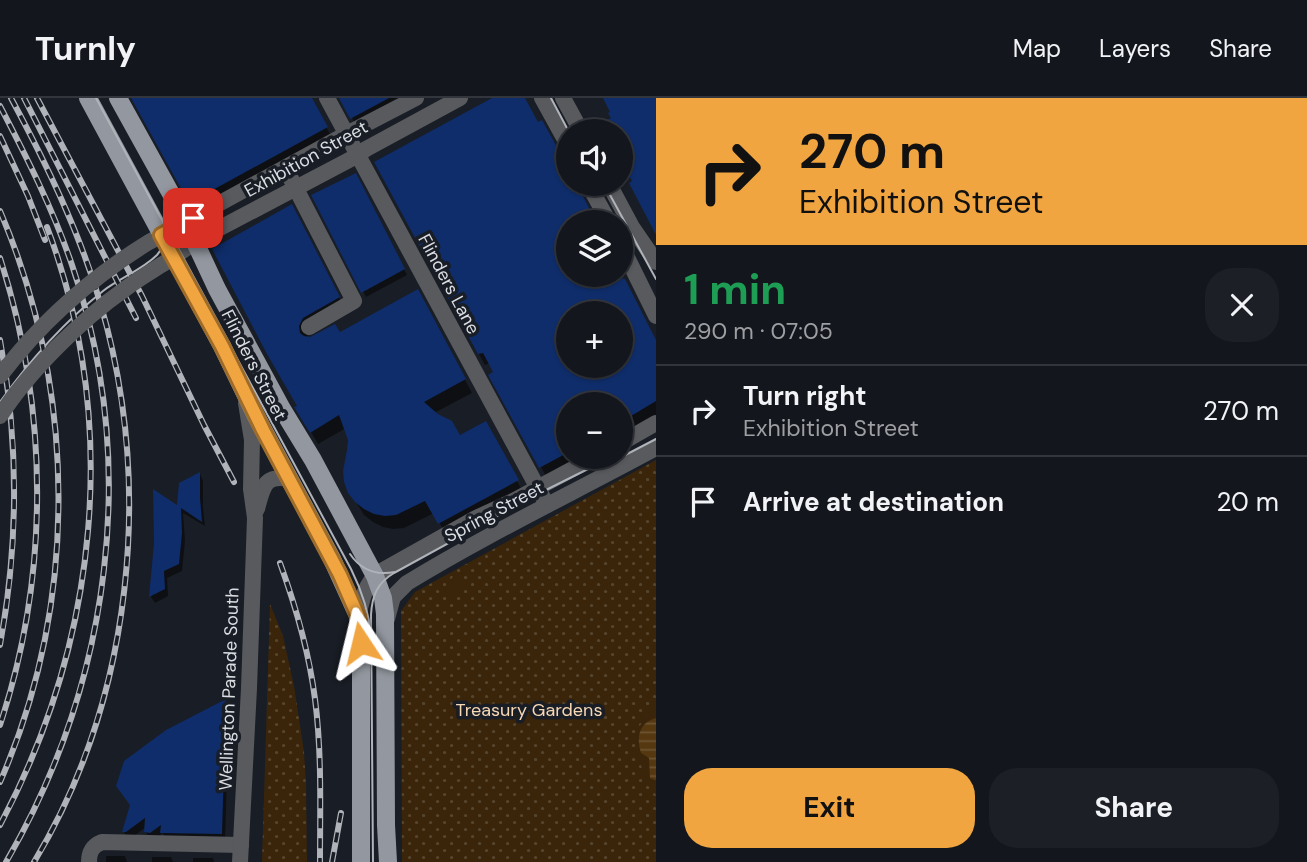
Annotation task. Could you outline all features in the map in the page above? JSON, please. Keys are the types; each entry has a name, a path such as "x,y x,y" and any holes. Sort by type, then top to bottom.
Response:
{"main road":[{"name":"Flinders Street","path":"88,98 155,239 215,334 336,567 358,616 361,643 361,862"},
{"name":"Flinders Street","path":"118,98 186,222 217,289 277,401 313,460 375,576 384,603 388,862"}],"street":[{"name":"Flinders Lane","path":"327,98 547,505"},
{"name":"Exhibition Street","path":"0,376 21,350 68,302 111,267 155,239 416,98"},
{"path":"422,98 430,114"},
{"name":"Exhibition Street","path":"0,416 19,390 59,346 125,288 194,243 460,98"},
{"path":"542,98 556,123"},
{"path":"564,98 575,119"},
{"path":"386,114 395,133"},
{"path":"285,168 354,301 309,327"},
{"path":"615,196 632,227 656,262"},
{"path":"633,269 656,316"},
{"name":"Wellington Parade South","path":"240,384 251,430 251,489 255,518 240,862"},
{"path":"633,436 656,423"},
{"name":"Spring Street","path":"385,639 389,606 403,585 513,522 656,448"},
{"name":"Spring Street","path":"375,576 476,518 573,469"},
{"name":"Wellington Parade South","path":"255,518 267,482 278,477 290,480"},
{"path":"358,616 365,592 375,576"},
{"path":"89,862 90,852 102,842 241,845"}],"green space":[{"name":"Treasury Gardens","path":"656,460 656,862 402,862 401,611 415,592"},
{"path":"455,574 464,583 453,590 454,593 449,593 445,591 446,586"},
{"path":"270,604 283,636 304,752 307,862 262,862"},
{"path":"656,706 656,795 639,760 636,741 641,724"}],"shaded area":[{"path":"656,718 655,780 650,778 649,758 641,753 639,741 642,727"}],"building":[{"path":"131,98 312,98 328,127 189,203"},
{"path":"339,98 389,98 350,119"},
{"path":"492,98 525,98 538,122 542,120 556,145 556,196 583,196 590,210 556,210 556,287 629,287 656,340 656,401 633,415 633,392 556,392 556,459 539,468 488,375 493,372 483,353 478,354 374,162"},
{"path":"603,98 656,98 656,235 633,191 633,119 609,119 610,112"},
{"path":"356,173 405,269 361,293 311,195"},
{"path":"292,204 340,297 303,318 299,326 300,333 310,337 335,324 340,332 418,289 466,379 424,402 452,421 460,435 486,421 519,480 438,524 425,501 396,515 385,516 374,514 355,502 344,482 348,440 339,415 310,433 212,249"},
{"path":"200,472 202,522 181,508 179,564 164,571 165,589 149,597 154,543 153,489 177,505 179,483"},
{"path":"226,699 222,834 160,833 161,825 150,833 144,832 145,818 122,832 130,805 116,786 124,761 166,730"}],"tram line":[{"path":"96,98 351,569 369,618 371,636"},
{"path":"551,98 562,119"},
{"path":"611,196 656,279"},
{"path":"0,402 35,357 74,316 103,291 157,255 166,241 168,225"},
{"path":"633,451 656,439"},
{"path":"373,862 371,615 376,591 383,581 394,573 588,469"},
{"path":"350,554 369,570 395,572"}],"railway":[{"path":"11,98 61,198 100,302 117,372 126,444 129,516 124,589 113,661 94,731 67,798 34,862"},
{"path":"24,98 136,318"},
{"path":"37,98 142,296 234,482"},
{"path":"0,106 30,164 72,265 93,340 105,417 109,493 104,570 91,646 70,721 42,793 6,862"},
{"path":"0,136 45,240"},
{"path":"0,211 25,280 44,351 55,423 58,496 55,570 44,642 26,713 0,782"},
{"path":"0,825 33,755 59,682 77,607 88,531 90,454 85,378 70,302 47,227"},
{"path":"0,258 28,374 35,433 37,492 35,551 28,610 0,725"},
{"path":"0,340 11,417 14,492 11,568 0,645"},
{"path":"280,563 301,630 315,699 320,760 320,862"},
{"path":"332,862 341,813"}],"route":[{"path":"193,218 161,235 222,346 340,575 358,616 361,643"}]}
